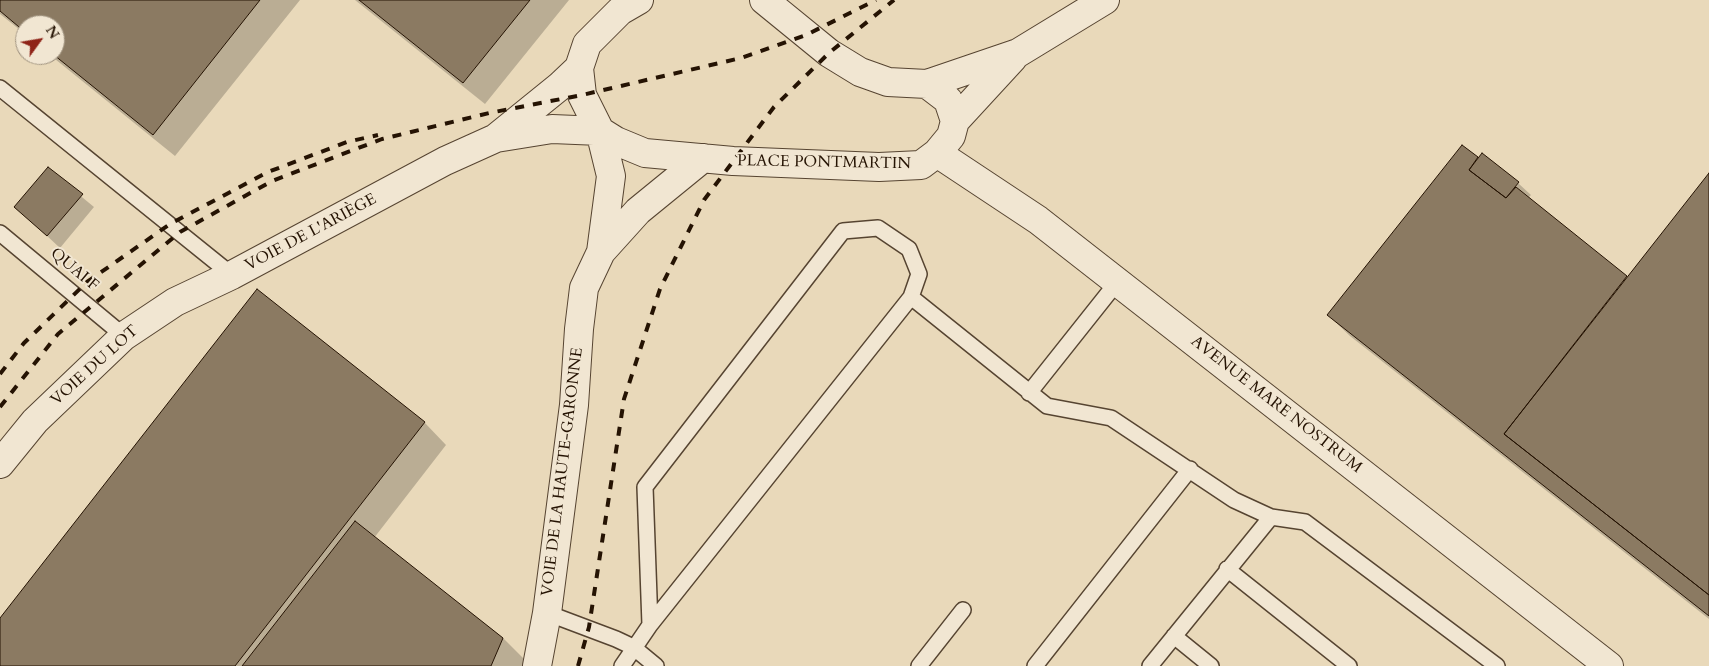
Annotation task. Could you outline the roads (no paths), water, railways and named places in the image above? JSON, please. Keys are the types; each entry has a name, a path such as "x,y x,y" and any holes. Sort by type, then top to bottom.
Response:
{"street":[{"path":"764,0 829,53 860,72 888,82 927,84 1018,53 1105,0"},
{"path":"600,131 582,95 578,68 587,44 627,4"},
{"name":"PLACE PONTMARTIN","path":"600,131 616,141 645,153 703,158 879,167 921,165 937,153 951,136 955,121 1018,53"},
{"name":"VOIE DE L'ARIÈGE","path":"232,275 445,161 496,138 560,86 578,68"},
{"path":"927,84 948,100 955,121"},
{"name":"VOIE DE L'ARIÈGE","path":"496,138 552,129 600,131"},
{"name":"VOIE DE LA HAUTE-GARONNE","path":"600,131 611,176 601,252"},
{"name":"AVENUE MARE NOSTRUM","path":"937,153 1038,220 1118,281 1609,666"},
{"name":"VOIE DE LA HAUTE-GARONNE","path":"537,666 547,613 574,405 584,288 601,252 638,211 703,158"},
{"name":"VOIE DU LOT","path":"0,464 35,421 124,336 175,302 232,275"}],"lane":[{"name":"VOIE DE L'ARIÈGE","path":"0,88 232,275"},
{"path":"622,666 633,647 650,625 911,297 919,274 909,249 878,228 843,231 645,487 650,625"},
{"name":"QUAI F","path":"0,233 124,336"},
{"path":"1030,393 1118,281"},
{"path":"911,297 1047,406 1111,418 1234,500 1271,517 1305,522 1497,666"},
{"path":"1035,666 1190,469"},
{"path":"1150,666 1271,517"},
{"path":"1227,569 1349,666"},
{"path":"919,666 963,610"},
{"path":"547,613 588,627 633,647 656,666"},
{"path":"1174,636 1211,666"}],"railway":[{"path":"0,407 58,334 180,232 272,181 382,139 489,113 582,95 741,58 806,35 876,0"},
{"path":"578,666 589,627 624,399 660,289 704,200 774,107 829,53 894,0"},
{"path":"0,374 24,343 87,282 170,224 268,172 347,142 378,135"}]}
